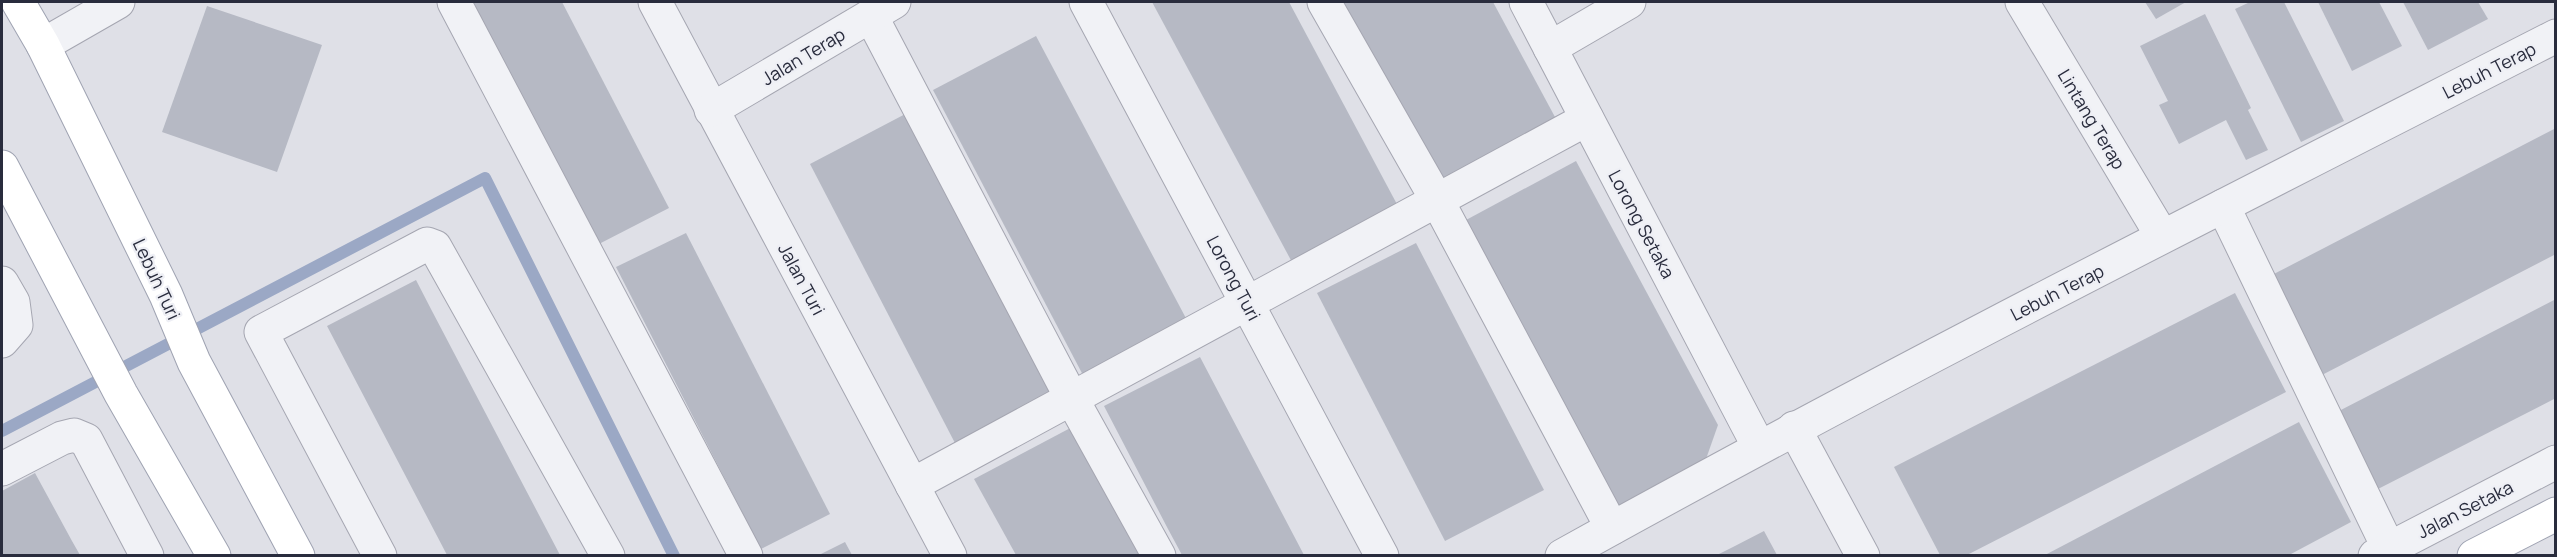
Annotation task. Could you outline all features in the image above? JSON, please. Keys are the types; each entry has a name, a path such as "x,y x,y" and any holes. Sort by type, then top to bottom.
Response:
{"main road":[{"name":"Lebuh Turi","path":"18,2 43,45 166,296 194,362 298,555"},
{"path":"2,167 121,394 214,555"},
{"path":"2474,555 2556,514"}],"street":[{"path":"454,2 746,555"},
{"name":"Jalan Turi","path":"655,2 950,555"},
{"name":"Lorong Turi","path":"1086,2 1382,555"},
{"path":"1324,2 1437,200 1612,528"},
{"name":"Lorong Setaka","path":"1526,2 1759,447"},
{"path":"1550,48 1629,2"},
{"name":"Lintang Terap","path":"2022,2 2163,236"},
{"path":"43,45 101,6"},
{"path":"882,9 1072,399 1158,555"},
{"name":"Jalan Terap","path":"711,110 882,9"},
{"name":"Lebuh Terap","path":"1562,555 1794,428 2163,236 2556,36"},
{"path":"912,485 1587,119"},
{"path":"2223,206 2382,552"},
{"path":"380,555 261,332 427,244 435,247 608,555"},
{"path":"2,283 13,302 9,333"},
{"path":"1794,428 1863,555"},
{"path":"2,469 62,438 74,435 86,440 147,555"},
{"name":"Jalan Setaka","path":"2382,552 2556,462"}],"building":[{"path":"470,2 562,2 669,208 597,245"},
{"path":"1152,2 1289,2 1399,208 1293,264"},
{"path":"1334,2 1493,2 1562,130 1438,196"},
{"path":"2145,2 2186,2 2156,19"},
{"path":"2250,2 2284,2 2344,121 2301,142 2235,9"},
{"path":"2318,2 2379,2 2402,46 2352,71"},
{"path":"2403,2 2478,2 2488,19 2428,50"},
{"path":"207,6 322,45 277,172 162,132"},
{"path":"2205,14 2251,108 2248,110 2268,150 2246,160 2226,120 2179,144 2159,105 2168,101 2140,46"},
{"path":"1036,36 1188,322 1084,377 933,90"},
{"path":"911,111 1059,393 956,445 810,164"},
{"path":"2556,128 2556,254 2320,376 2268,277"},
{"path":"1576,161 1718,425 1706,459 1607,512 1453,227"},
{"path":"686,233 830,514 761,549 616,267"},
{"path":"1416,243 1544,490 1445,541 1317,293"},
{"path":"416,280 560,555 447,555 327,326"},
{"path":"2235,293 2286,392 1967,555 1940,555 1894,467"},
{"path":"2556,299 2556,398 2378,489 2337,412"},
{"path":"1200,357 1304,555 1182,555 1168,529 1104,406"},
{"path":"2299,422 2351,522 2291,554 2045,555"},
{"path":"1076,425 1146,555 1016,555 974,479"},
{"path":"35,473 80,555 2,555 2,491"},
{"path":"1764,531 1777,555 1717,555 1733,547"},
{"path":"845,542 852,555 819,555"}],"waterway":[{"path":"2,431 485,178 674,556"}]}
